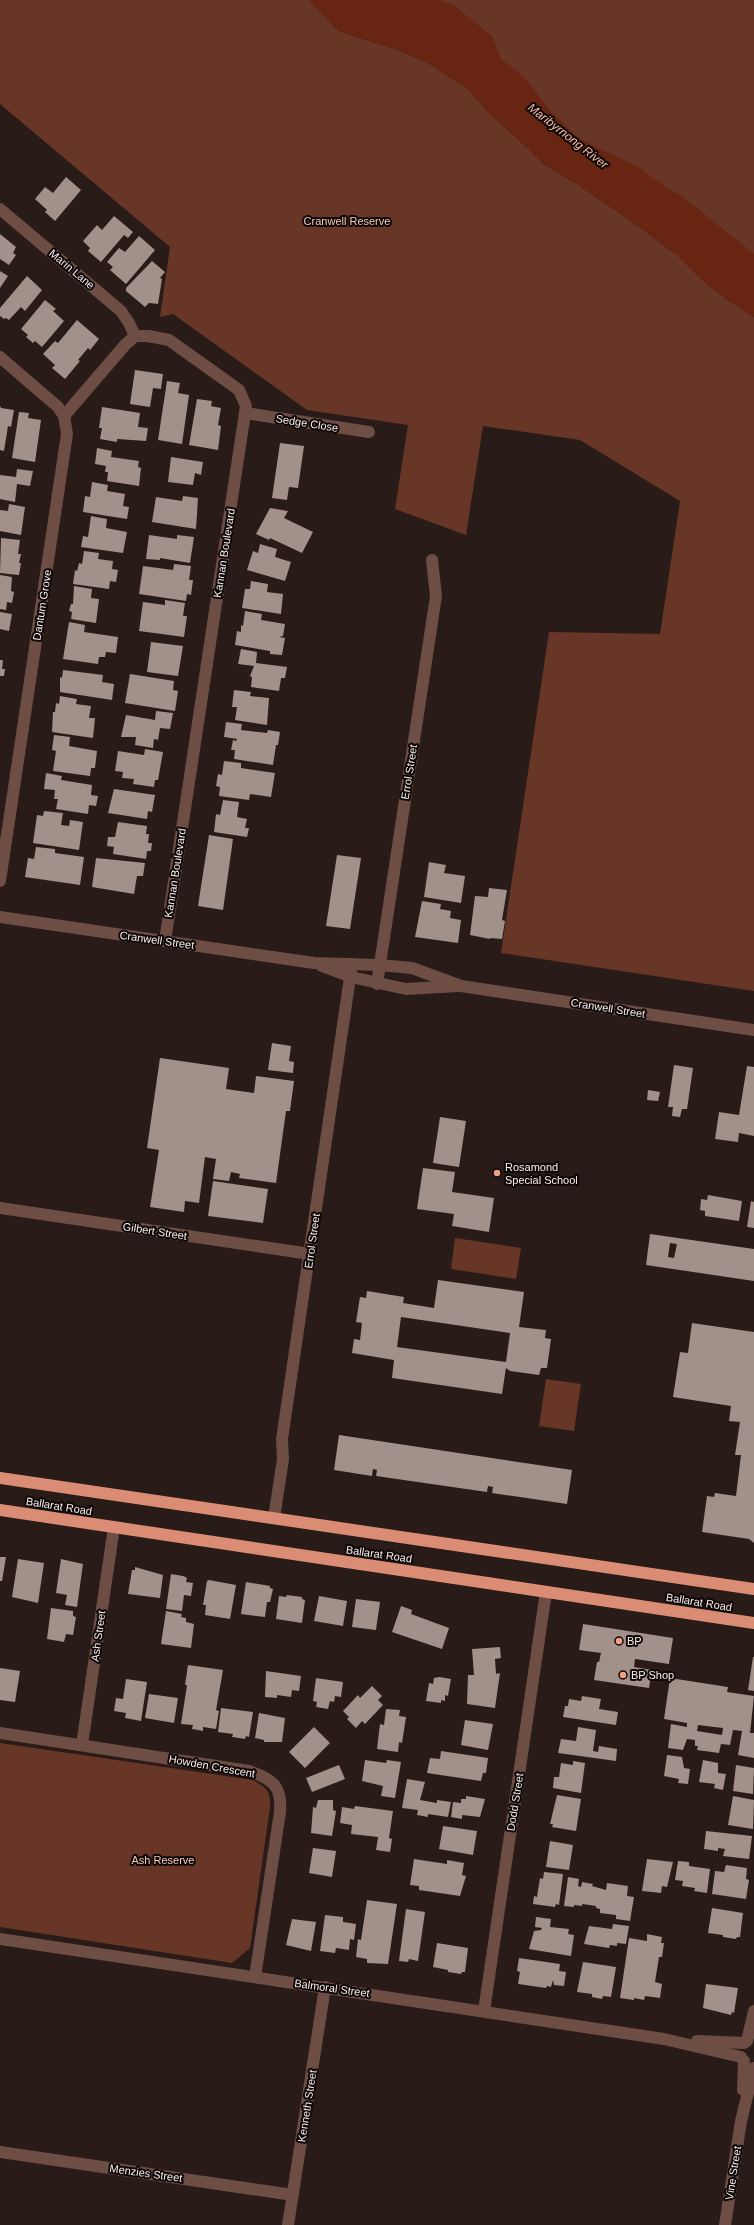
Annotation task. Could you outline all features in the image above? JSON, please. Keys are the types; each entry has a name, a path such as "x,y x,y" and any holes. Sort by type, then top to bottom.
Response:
{"highway":[{"name":"Ballarat Road","path":"0,1478 754,1590"},
{"name":"Ballarat Road","path":"0,1510 754,1623"}],"street":[{"name":"Marin Lane","path":"0,209 121,311 135,336"},
{"name":"Kannan Boulevard","path":"135,336 148,336 169,340 229,382 244,396 245,413 164,941"},
{"path":"0,358 58,407 64,416 125,345 135,336"},
{"name":"Sedge Close","path":"245,413 368,432"},
{"name":"Dantum Grove","path":"0,881 66,451 67,434 64,416"},
{"name":"Errol Street","path":"376,984 436,596 432,560"},
{"name":"Cranwell Street","path":"0,917 314,963 380,964 412,968 461,986 754,1030"},
{"name":"Cranwell Street","path":"314,963 350,977 376,984 406,989 461,986"},
{"name":"Errol Street","path":"274,1518 282,1459 282,1439 352,964"},
{"name":"Gilbert Street","path":"0,1208 310,1254"},
{"name":"Ash Street","path":"82,1745 114,1527"},
{"name":"Dodd Street","path":"484,2011 546,1592"},
{"name":"Howden Crescent","path":"0,1733 249,1771 268,1779 275,1785 280,1793 280,1812 255,1977"},
{"name":"Balmoral Street","path":"0,1939 664,2039 748,2042"},
{"name":"Kenneth Street","path":"288,2225 325,1987"},
{"path":"748,2042 754,2011"},
{"name":"Balmoral Street","path":"664,2039 748,2063"},
{"name":"Vine Street","path":"725,2225 741,2121 748,2063 740,2050 748,2042"},
{"name":"Menzies Street","path":"0,2152 293,2195"}],"green space":[{"name":"Cranwell Reserve","path":"0,0 309,0 339,31 398,50 428,63 468,89 487,111 545,165 574,182 630,220 677,255 701,279 728,300 754,317 754,991 501,953 549,632 660,634 680,501 580,440 483,426 466,535 395,509 408,425 307,410 173,314 160,317 170,247 0,104"},
{"path":"380,0 754,0 754,274"},
{"path":"455,1238 521,1248 516,1279 451,1269"},
{"path":"546,1379 581,1384 574,1431 539,1426"},
{"name":"Ash Reserve","path":"0,1743 253,1780 261,1785 267,1790 270,1797 270,1807 250,1948 232,1963 0,1927"}],"water":[{"name":"Maribyrnong River","path":"309,0 438,0 453,5 492,36 501,59 526,79 546,106 578,138 640,168 664,186 683,197 754,254 754,317 728,300 701,279 677,255 630,220 574,182 545,165 487,111 468,89 428,63 398,50 339,31"}],"building":[{"path":"66,177 81,190 55,221 45,212 47,210 35,199 45,187 53,193"},
{"path":"114,216 133,232 128,238 124,235 101,262 88,251 90,248 83,241 97,225 102,230"},
{"path":"0,234 16,247 13,253 16,255 9,265 0,259"},
{"path":"139,236 155,250 126,284 110,270 113,267 107,262 119,248 125,252"},
{"path":"152,261 165,272 160,278 162,279 158,304 149,303 145,307 126,291 126,288"},
{"path":"0,271 8,276 0,288"},
{"path":"27,276 42,290 25,311 21,307 9,320 6,318 4,319 0,316 0,308"},
{"path":"45,300 56,309 53,311 64,321 42,347 35,341 33,343 26,337 28,335 21,329"},
{"path":"77,320 99,339 90,350 88,348 78,360 80,361 65,379 52,368 55,365 43,354 55,341 58,343"},
{"path":"135,370 163,374 161,389 153,388 150,407 130,404"},
{"path":"167,381 180,383 178,393 189,395 182,444 158,440"},
{"path":"197,399 212,401 211,406 221,408 218,425 221,426 218,450 189,445"},
{"path":"0,406 1,408 14,410 11,427 8,426 4,451 0,450"},
{"path":"102,407 140,413 138,427 148,428 146,441 117,439 117,442 100,439 102,428 99,428"},
{"path":"19,412 29,413 28,418 41,420 35,462 12,458"},
{"path":"280,443 304,446 298,488 289,487 287,500 272,498"},
{"path":"97,448 112,451 111,457 139,461 138,467 141,468 139,486 107,481 108,472 105,472 106,466 95,464"},
{"path":"171,457 203,462 201,475 195,473 193,485 168,482"},
{"path":"17,469 33,471 30,486 17,484 15,502 0,499 0,475 16,477"},
{"path":"92,482 108,485 107,491 125,494 123,506 129,507 127,519 83,512 85,496 90,497"},
{"path":"183,496 198,498 196,529 152,522 156,497 182,501"},
{"path":"9,504 25,507 21,535 0,531 0,510 8,511"},
{"path":"270,508 288,511 284,518 313,532 302,553 270,538 269,540 256,534"},
{"path":"91,516 107,519 106,528 127,532 123,553 81,547 83,536 88,537"},
{"path":"149,535 177,539 177,535 194,537 190,563 160,558 160,560 146,559"},
{"path":"1,538 20,540 18,554 21,554 19,563 21,563 19,575 0,573"},
{"path":"260,544 277,549 275,557 291,562 285,581 247,570 253,551 258,553"},
{"path":"84,551 99,553 98,559 113,561 112,569 118,570 116,582 110,581 109,589 73,584 75,570 77,571 79,563 82,564"},
{"path":"174,564 191,566 189,580 193,580 191,595 187,594 186,601 139,594 143,566 173,570"},
{"path":"0,575 12,577 11,591 14,592 12,603 7,602 6,610 0,609"},
{"path":"251,581 268,584 267,592 283,594 281,614 242,608 245,589 250,589"},
{"path":"74,586 92,589 91,598 99,599 96,623 71,619 72,612 69,611 71,604 73,604"},
{"path":"165,600 185,603 183,616 187,616 184,637 139,631 143,602 165,605"},
{"path":"245,611 262,614 261,620 285,624 283,636 279,637 285,638 282,655 270,654 270,651 235,645 237,631 241,632 241,625 243,626"},
{"path":"0,612 12,614 9,631 0,629"},
{"path":"69,622 85,625 84,632 118,637 116,653 106,652 105,657 99,657 98,664 63,659"},
{"path":"151,642 183,646 178,676 147,672"},
{"path":"241,649 257,652 256,663 287,667 285,678 281,678 279,691 251,687 252,677 250,676 254,666 238,664"},
{"path":"0,660 3,660 2,669 5,669 4,676 0,676"},
{"path":"63,670 103,675 102,682 114,684 112,700 60,692 60,677 62,678"},
{"path":"130,674 174,681 173,690 178,691 175,711 125,703"},
{"path":"234,690 251,692 250,696 269,698 267,725 235,720 237,707 232,707"},
{"path":"60,696 77,699 76,704 91,706 89,718 95,718 93,738 52,732 53,712 55,712 56,703 59,704"},
{"path":"156,711 173,713 170,729 160,728 158,740 154,739 153,748 135,745 136,737 121,737 126,715 155,720"},
{"path":"226,722 242,724 241,730 267,733 268,730 280,732 278,745 276,745 273,765 234,759 235,750 231,750 233,740 236,741 237,739 224,737"},
{"path":"54,735 70,737 69,746 97,751 95,768 91,768 90,776 53,771 56,751 52,750"},
{"path":"145,749 163,752 158,780 155,780 154,787 133,784 134,779 122,778 123,772 115,771 118,751 144,755"},
{"path":"224,761 241,763 241,768 275,773 271,797 250,794 249,800 219,796 220,787 216,786 218,774 222,775"},
{"path":"46,773 62,776 61,780 92,785 91,795 98,796 96,806 89,805 88,814 56,809 58,799 54,799 55,790 44,789"},
{"path":"114,789 155,795 152,812 148,811 147,819 108,813"},
{"path":"223,800 239,802 237,817 247,819 245,828 249,828 247,837 214,832 216,814 220,815"},
{"path":"44,811 63,813 61,825 69,826 70,820 83,822 79,850 33,843 37,815 43,816"},
{"path":"118,822 147,826 146,834 149,834 148,843 152,843 151,851 147,851 146,859 113,854 114,847 107,846 108,837 115,837"},
{"path":"209,835 233,839 223,910 198,906"},
{"path":"36,847 55,849 55,853 84,857 80,885 25,877 28,858 34,859"},
{"path":"337,855 361,858 350,929 326,926"},
{"path":"96,858 145,863 143,876 137,876 134,894 92,887"},
{"path":"429,862 446,865 444,873 465,876 461,903 424,897"},
{"path":"489,888 507,890 502,920 505,921 502,939 490,939 470,935 475,896 488,897"},
{"path":"422,901 441,904 440,909 451,911 450,918 461,920 458,943 415,937"},
{"path":"272,1043 291,1046 289,1061 294,1062 293,1073 268,1070"},
{"path":"160,1058 229,1068 226,1089 254,1093 256,1076 294,1081 290,1111 286,1111 276,1183 239,1178 240,1174 231,1172 229,1181 213,1179 216,1159 205,1157 199,1203 185,1201 184,1212 150,1207 159,1150 147,1148"},
{"path":"674,1065 693,1068 687,1109 682,1109 680,1117 672,1116 673,1107 668,1107"},
{"path":"747,1066 754,1067 754,1136 739,1133 738,1142 715,1139 719,1112 739,1115"},
{"path":"648,1090 660,1092 658,1101 647,1100"},
{"path":"440,1117 466,1121 459,1167 433,1163"},
{"path":"423,1168 455,1172 452,1192 494,1198 489,1232 452,1226 454,1214 417,1209"},
{"path":"213,1181 268,1189 263,1223 208,1216"},
{"path":"708,1195 742,1201 739,1221 705,1216 705,1211 700,1210 701,1199 707,1200"},
{"path":"751,1201 754,1202 754,1228 747,1227"},
{"path":"650,1234 754,1249 754,1281 646,1265","holes":["670,1243 677,1244 674,1258 668,1257"]},
{"path":"438,1280 524,1292 519,1327 546,1330 545,1338 551,1339 547,1368 541,1368 539,1375 510,1371 506,1368 502,1394 392,1378 394,1360 352,1353 354,1339 360,1340 362,1323 356,1322 360,1297 366,1298 367,1291 404,1297 403,1303 434,1308","holes":["401,1317 510,1333 506,1362 397,1347"]},
{"path":"692,1323 754,1332 754,1543 749,1539 702,1532 707,1496 714,1497 715,1493 736,1496 741,1455 735,1455 740,1422 729,1421 731,1406 673,1397 680,1352 688,1353"},
{"path":"339,1435 572,1470 567,1504 492,1493 493,1487 488,1486 487,1492 376,1476 377,1470 373,1469 372,1476 334,1470"},
{"path":"0,1557 6,1557 2,1581 0,1581"},
{"path":"18,1559 44,1563 38,1603 12,1597"},
{"path":"61,1559 83,1564 77,1607 65,1605 67,1595 56,1593"},
{"path":"135,1567 163,1575 160,1598 128,1594 132,1570 135,1570"},
{"path":"171,1574 183,1576 187,1578 186,1582 193,1583 191,1596 184,1595 182,1611 166,1609"},
{"path":"209,1580 236,1585 230,1619 205,1615 206,1605 203,1605 207,1581"},
{"path":"246,1582 270,1586 270,1588 273,1589 270,1602 267,1602 265,1617 241,1614"},
{"path":"287,1595 302,1597 302,1599 305,1600 302,1623 276,1619 279,1596 286,1597"},
{"path":"319,1596 347,1601 343,1626 314,1621"},
{"path":"356,1599 380,1602 376,1630 352,1627"},
{"path":"401,1606 412,1610 411,1614 449,1628 442,1649 392,1632"},
{"path":"51,1608 73,1611 73,1616 76,1617 73,1635 66,1634 64,1642 47,1639"},
{"path":"166,1611 182,1614 181,1617 186,1618 186,1622 194,1624 191,1648 161,1644"},
{"path":"583,1624 673,1638 669,1664 635,1659 634,1667 652,1670 649,1688 594,1680 597,1662 599,1662 601,1653 579,1650"},
{"path":"500,1647 501,1658 495,1659 496,1674 500,1673 495,1708 467,1704 468,1675 474,1675 472,1649"},
{"path":"754,1657 754,1691 748,1690"},
{"path":"188,1665 223,1670 216,1710 219,1711 216,1729 203,1727 203,1731 192,1729 193,1725 181,1724 187,1685 185,1685"},
{"path":"0,1668 20,1671 15,1702 0,1700"},
{"path":"266,1671 301,1676 299,1691 292,1690 291,1697 277,1695 277,1698 265,1697"},
{"path":"439,1677 451,1679 448,1696 445,1695 445,1701 441,1700 441,1703 426,1701 429,1683 433,1684 434,1678"},
{"path":"316,1678 343,1682 341,1697 335,1696 334,1702 330,1701 328,1709 316,1707 317,1702 313,1701"},
{"path":"670,1678 728,1687 727,1692 754,1696 750,1733 754,1733 754,1758 738,1755 742,1731 733,1730 730,1745 721,1744 719,1753 697,1750 698,1746 695,1746 695,1740 687,1739 683,1750 668,1748 671,1724 687,1727 687,1723 664,1719","holes":["698,1725 723,1728 722,1735 697,1731"]},
{"path":"126,1679 147,1682 141,1721 125,1718 126,1713 114,1711 116,1698 123,1699"},
{"path":"372,1686 382,1696 378,1700 383,1705 365,1724 362,1721 356,1728 347,1719 349,1717 343,1711 358,1695 360,1698"},
{"path":"149,1694 178,1698 174,1723 145,1718"},
{"path":"582,1696 601,1699 599,1709 618,1712 616,1725 563,1717 565,1706 568,1706 569,1699 581,1701"},
{"path":"221,1708 253,1712 249,1737 246,1736 245,1739 232,1737 233,1734 218,1732"},
{"path":"386,1709 400,1710 399,1716 406,1717 402,1743 399,1742 398,1752 377,1749 380,1724 384,1725"},
{"path":"259,1713 285,1718 282,1742 264,1742 264,1740 255,1738"},
{"path":"465,1720 493,1724 488,1750 461,1745"},
{"path":"314,1727 330,1743 305,1768 289,1752"},
{"path":"578,1727 596,1730 593,1751 598,1752 599,1746 617,1749 616,1761 558,1753 561,1739 576,1741"},
{"path":"441,1751 488,1758 486,1773 483,1773 481,1781 427,1773 430,1758 440,1759"},
{"path":"667,1755 682,1757 684,1768 690,1769 688,1784 678,1783 679,1779 664,1776"},
{"path":"365,1760 386,1763 387,1760 401,1762 395,1798 381,1796 383,1786 362,1781"},
{"path":"703,1760 718,1763 718,1773 726,1774 723,1790 714,1788 715,1784 699,1782"},
{"path":"573,1761 585,1763 581,1793 553,1788 554,1777 559,1777 561,1763 573,1765"},
{"path":"339,1765 345,1779 312,1792 306,1778"},
{"path":"736,1765 754,1768 753,1794 733,1791"},
{"path":"407,1779 425,1782 420,1800 437,1803 437,1800 451,1802 448,1817 428,1814 428,1817 417,1815 418,1810 402,1808"},
{"path":"557,1795 581,1799 576,1831 552,1827 553,1824 550,1824"},
{"path":"466,1796 485,1799 480,1817 462,1815 462,1819 451,1817 453,1802 461,1803 461,1799 466,1799"},
{"path":"733,1796 754,1800 753,1829 728,1825"},
{"path":"318,1800 333,1800 333,1810 336,1811 332,1836 311,1833 313,1807 316,1808"},
{"path":"355,1806 393,1811 389,1838 392,1839 390,1852 376,1850 378,1837 351,1834 352,1825 340,1823 342,1807 354,1809"},
{"path":"443,1826 477,1831 473,1855 439,1849"},
{"path":"706,1831 752,1836 749,1859 723,1856 725,1849 718,1848 718,1851 704,1849"},
{"path":"550,1841 573,1845 569,1870 546,1867"},
{"path":"313,1848 336,1851 332,1877 309,1873"},
{"path":"414,1859 447,1864 447,1860 464,1863 462,1875 466,1876 460,1896 419,1890 419,1886 410,1885"},
{"path":"647,1859 673,1862 667,1887 662,1886 661,1893 642,1891"},
{"path":"678,1861 689,1862 689,1866 710,1869 707,1893 694,1891 695,1888 682,1886 683,1881 675,1880"},
{"path":"726,1865 747,1868 746,1879 749,1880 746,1899 712,1894 715,1871 724,1872"},
{"path":"544,1872 563,1874 559,1905 556,1904 555,1907 533,1904 534,1896 537,1897 540,1878 543,1879"},
{"path":"568,1877 579,1879 578,1886 581,1887 582,1882 593,1884 592,1886 606,1890 607,1883 628,1886 627,1896 634,1897 630,1921 616,1919 616,1915 600,1913 600,1909 596,1908 596,1906 582,1904 582,1906 574,1905 574,1907 564,1906"},
{"path":"367,1900 397,1904 388,1964 367,1963 367,1959 356,1957 358,1939 361,1940"},
{"path":"712,1908 743,1913 740,1937 737,1937 736,1939 708,1933"},
{"path":"406,1909 425,1912 418,1961 409,1959 408,1962 399,1961"},
{"path":"325,1915 343,1917 343,1922 356,1924 354,1940 350,1939 349,1950 336,1948 335,1953 320,1951"},
{"path":"536,1917 551,1919 550,1927 569,1929 568,1934 574,1935 571,1956 529,1949 534,1931 541,1930 542,1928 535,1927"},
{"path":"292,1919 316,1922 311,1951 286,1945"},
{"path":"613,1924 629,1926 626,1944 617,1943 617,1946 610,1945 609,1948 584,1944 589,1926 612,1929"},
{"path":"647,1934 662,1937 661,1943 664,1943 662,1957 659,1957 655,1982 662,1984 660,1998 645,1996 644,2000 634,1998 634,2000 620,1998 629,1938 647,1941"},
{"path":"437,1943 468,1948 465,1972 462,1972 461,1974 448,1972 448,1970 433,1967"},
{"path":"519,1958 560,1964 559,1971 566,1972 564,1986 554,1985 553,1980 551,1987 547,1986 546,1988 518,1984 520,1972 517,1971"},
{"path":"583,1962 616,1967 611,1997 603,1996 602,1999 592,1997 592,1994 577,1992"},
{"path":"706,1984 738,1988 734,2013 732,2012 731,2015 703,2008"}],"place":[{"name":"Rosamond Special School","path":"497,1173"},
{"name":"BP","path":"619,1641"},
{"name":"BP Shop","path":"623,1675"}]}
